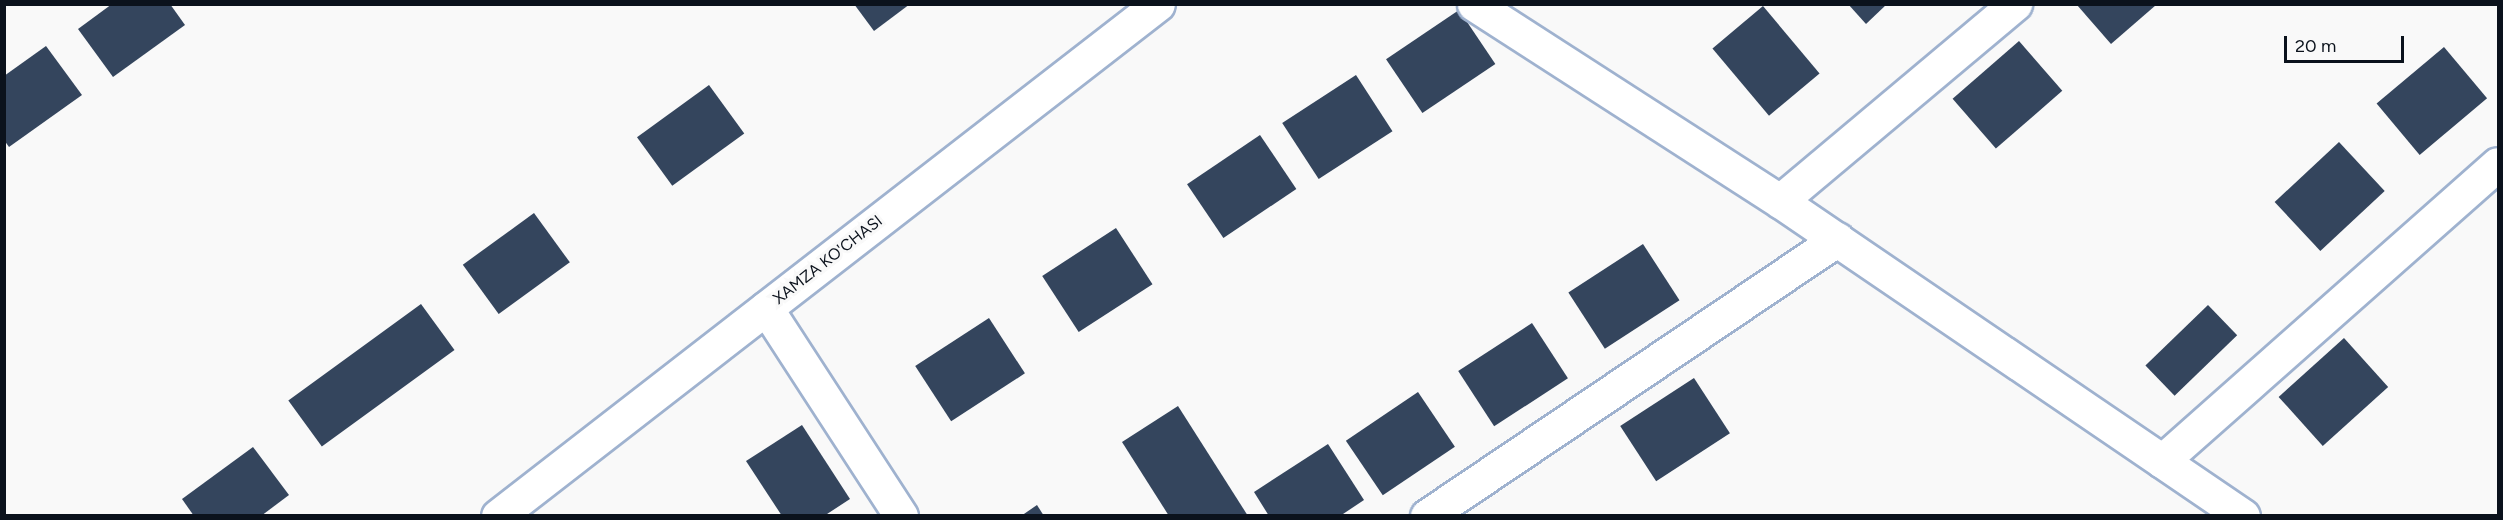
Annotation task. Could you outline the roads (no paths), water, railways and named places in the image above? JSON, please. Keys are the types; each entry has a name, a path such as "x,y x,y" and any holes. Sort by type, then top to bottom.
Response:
{"street":[{"name":"XAMZA KO'CHASI","path":"498,516 1158,4"},
{"path":"1474,4 1780,201 2243,516"},
{"path":"1780,201 2015,4"},
{"path":"2162,461 2499,164"},
{"path":"1427,516 1837,239"},
{"path":"766,308 901,516"}]}
